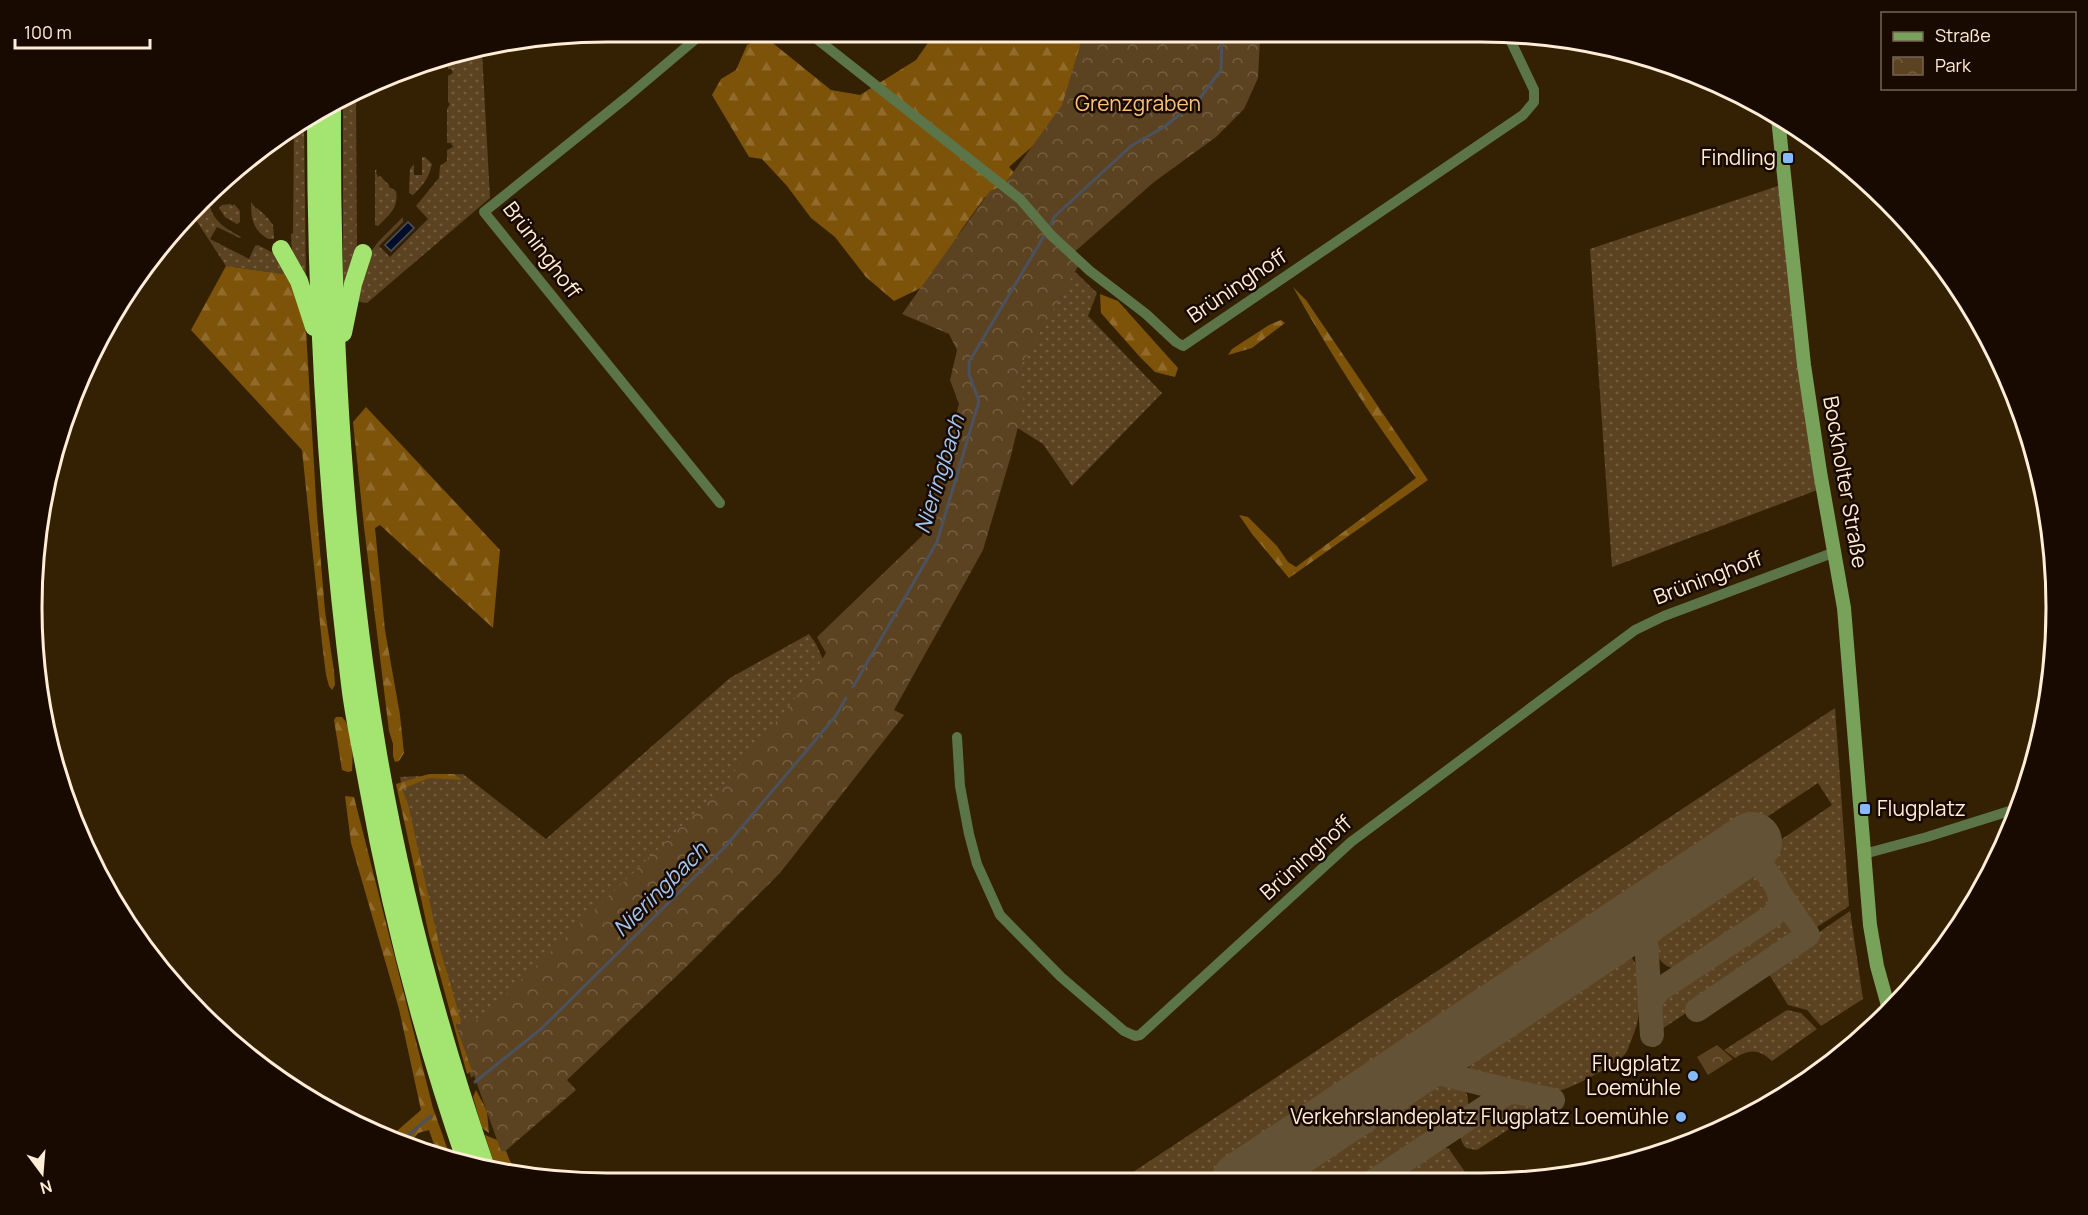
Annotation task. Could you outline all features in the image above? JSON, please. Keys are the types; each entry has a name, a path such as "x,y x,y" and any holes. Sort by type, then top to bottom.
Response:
{"highway":[{"path":"333,114 333,221 338,365 354,586 381,768 395,843 435,1006 457,1084 483,1159"},
{"path":"316,123 316,243 332,519 352,694 373,812 398,928 425,1033 448,1112 463,1155"},
{"path":"282,249 299,281 322,354"},
{"path":"338,365 353,284 363,253"}],"street":[{"name":"Brüninghoff","path":"692,42 484,212 720,503"},
{"name":"Brüninghoff","path":"821,42 1020,199 1052,236 1090,271 1183,346 1523,115 1534,102 1534,90 1513,43"},
{"name":"Bockholter Straße","path":"1779,128 1804,364 1844,608 1870,925 1877,966 1886,1000"},
{"name":"Brüninghoff","path":"957,737 960,786 969,834 977,864 1000,915 1069,984 1124,1031 1135,1036 1140,1035 1351,842 1635,630 1664,616 1835,552"},
{"path":"1864,854 2008,812"}],"green space":[{"path":"753,42 771,42 831,90 860,95 916,60 929,42 1123,42 1050,131 1009,167 1051,214 1049,234 985,197 927,285 894,301 866,277 835,237 811,218 787,186 762,159 749,157 712,95 721,79 736,70 747,45"},
{"name":"Grenzgraben","path":"1081,42 1260,42 1258,78 1244,109 1216,137 1154,182 1071,255 1080,263 1018,371 1024,403 983,550 894,710 904,715 780,873 684,969 567,1080 576,1090 502,1154 456,1025 481,1019 719,790 806,685 826,653 817,637 922,536 959,404 950,380 957,350 949,334 902,314 990,191 1004,185 1062,105"},
{"path":"482,56 490,198 367,303 356,301 370,253 378,242 403,217 403,222 379,246 390,257 428,219 416,206 439,178 440,166 447,161 447,150 453,147 451,143 447,143 447,109 450,104 448,102 448,76 453,73 451,69 448,69 448,65"},
{"path":"356,101 357,257 343,297 343,108"},
{"path":"304,130 306,283 292,252 291,234 293,233 294,136"},
{"path":"422,157 432,164 431,169 422,186 413,195 409,193 410,169 414,164 414,175 422,175"},
{"path":"375,170 377,170 378,177 380,176 389,187 396,191 397,197 395,207 378,226 375,225"},
{"path":"1781,185 1820,489 1612,567 1590,249"},
{"path":"251,202 273,225 274,239 263,236 256,228 252,219"},
{"path":"231,204 232,206 234,204 240,211 240,222 237,224 225,217 219,208 222,205"},
{"path":"210,206 216,219 241,237 217,227 210,239 249,259 255,246 258,245 275,254 291,275 226,266 196,220"},
{"path":"1045,243 1097,293 1088,316 1162,393 1072,486 1043,444 976,402"},
{"path":"226,266 291,275 305,314 317,515 325,611 334,671 335,685 332,690 326,675 322,643 302,450 191,330"},
{"path":"1293,287 1306,300 1428,480 1289,578 1239,515 1248,517 1277,546 1288,562 1296,567 1416,478 1352,385"},
{"path":"1100,294 1118,301 1178,368 1175,377 1155,372 1140,357 1101,313"},
{"path":"1281,320 1285,323 1252,348 1228,355 1232,349 1269,325"},
{"path":"366,407 500,550 493,628 380,525 375,528 385,630 400,715 404,753 399,761 395,762 389,731 353,422"},
{"path":"809,634 826,666 723,851 471,1078 419,884 400,777 463,774 546,839 730,678"},
{"path":"1835,708 1849,906 1814,929 1810,929 1760,854 1832,805 1818,783 1229,1173 1132,1173"},
{"path":"336,717 342,717 349,728 352,771 342,770 334,720"},
{"path":"429,774 454,774 462,780 429,778 402,789 408,804 440,949 461,1021 456,1025 472,1071 467,1074 429,935 396,784"},
{"path":"345,796 354,797 433,1108 448,1150 434,1146 429,1130 418,1133 414,1138 396,1132 421,1110 399,1009 351,843"},
{"path":"1741,868 1757,871 1769,887 1772,898 1769,910 1764,916 1710,953 1688,965 1677,968 1664,964 1657,952 1657,923 1734,870"},
{"path":"1850,911 1863,999 1821,1026 1807,1010 1788,1005 1766,969"},
{"path":"1783,915 1789,917 1800,932 1799,938 1662,1029 1661,1003 1665,993"},
{"path":"1618,952 1630,957 1636,964 1639,1002 1638,1021 1627,1051 1621,1058 1582,1081 1550,1092 1503,1084 1482,1078 1473,1072 1467,1058 1469,1047 1609,954"},
{"path":"1787,1010 1801,1013 1817,1029 1772,1061 1758,1052 1745,1053 1735,1058 1724,1050"},
{"path":"1717,1045 1733,1059 1708,1075 1697,1057"},
{"path":"1429,1076 1460,1085 1467,1094 1468,1101 1463,1115 1376,1173 1278,1173 1421,1078"},
{"path":"476,1090 487,1111 489,1133 482,1128 473,1097"},
{"path":"1511,1097 1543,1103 1544,1106 1477,1150 1466,1148 1461,1138 1464,1128"},
{"path":"485,1135 502,1142 512,1165 493,1161"},
{"path":"1439,1146 1449,1149 1466,1173 1395,1173"}],"water":[{"path":"408,222 414,228 391,251 385,245"}],"waterway":[{"name":"Nieringbach","path":"1051,224 1054,217 1131,146 1164,127 1200,98 1221,70 1222,42"},
{"name":"Nieringbach","path":"853,687 937,542 979,401 969,374 969,362 1044,236"},
{"name":"Nieringbach","path":"475,1082 541,1029 725,847 835,717 846,698"},
{"name":"Nieringbach","path":"407,1136 431,1116"}],"taxiway":[{"path":"1650,1007 1659,990 1772,916 1778,909 1779,894 1772,879 1761,865 1742,854 1724,860"},
{"path":"1697,1010 1808,935 1778,891"},
{"path":"1652,1035 1645,924 1654,907"},
{"path":"1609,938 1626,933 1631,934 1640,939 1647,949"},
{"path":"1456,1040 1446,1055 1447,1065 1453,1074 1459,1078 1516,1092"},
{"path":"1407,1073 1421,1069 1459,1078"},
{"path":"1386,1173 1507,1093 1516,1092 1553,1100"}],"runway":[{"path":"1255,1173 1752,842"}],"place":[{"name":"Findling","path":"1788,158"},
{"name":"Flugplatz","path":"1865,809"},
{"name":"Flugplatz Loemühle","path":"1693,1076"},
{"name":"Verkehrslandeplatz Flugplatz Loemühle","path":"1681,1117"}]}
